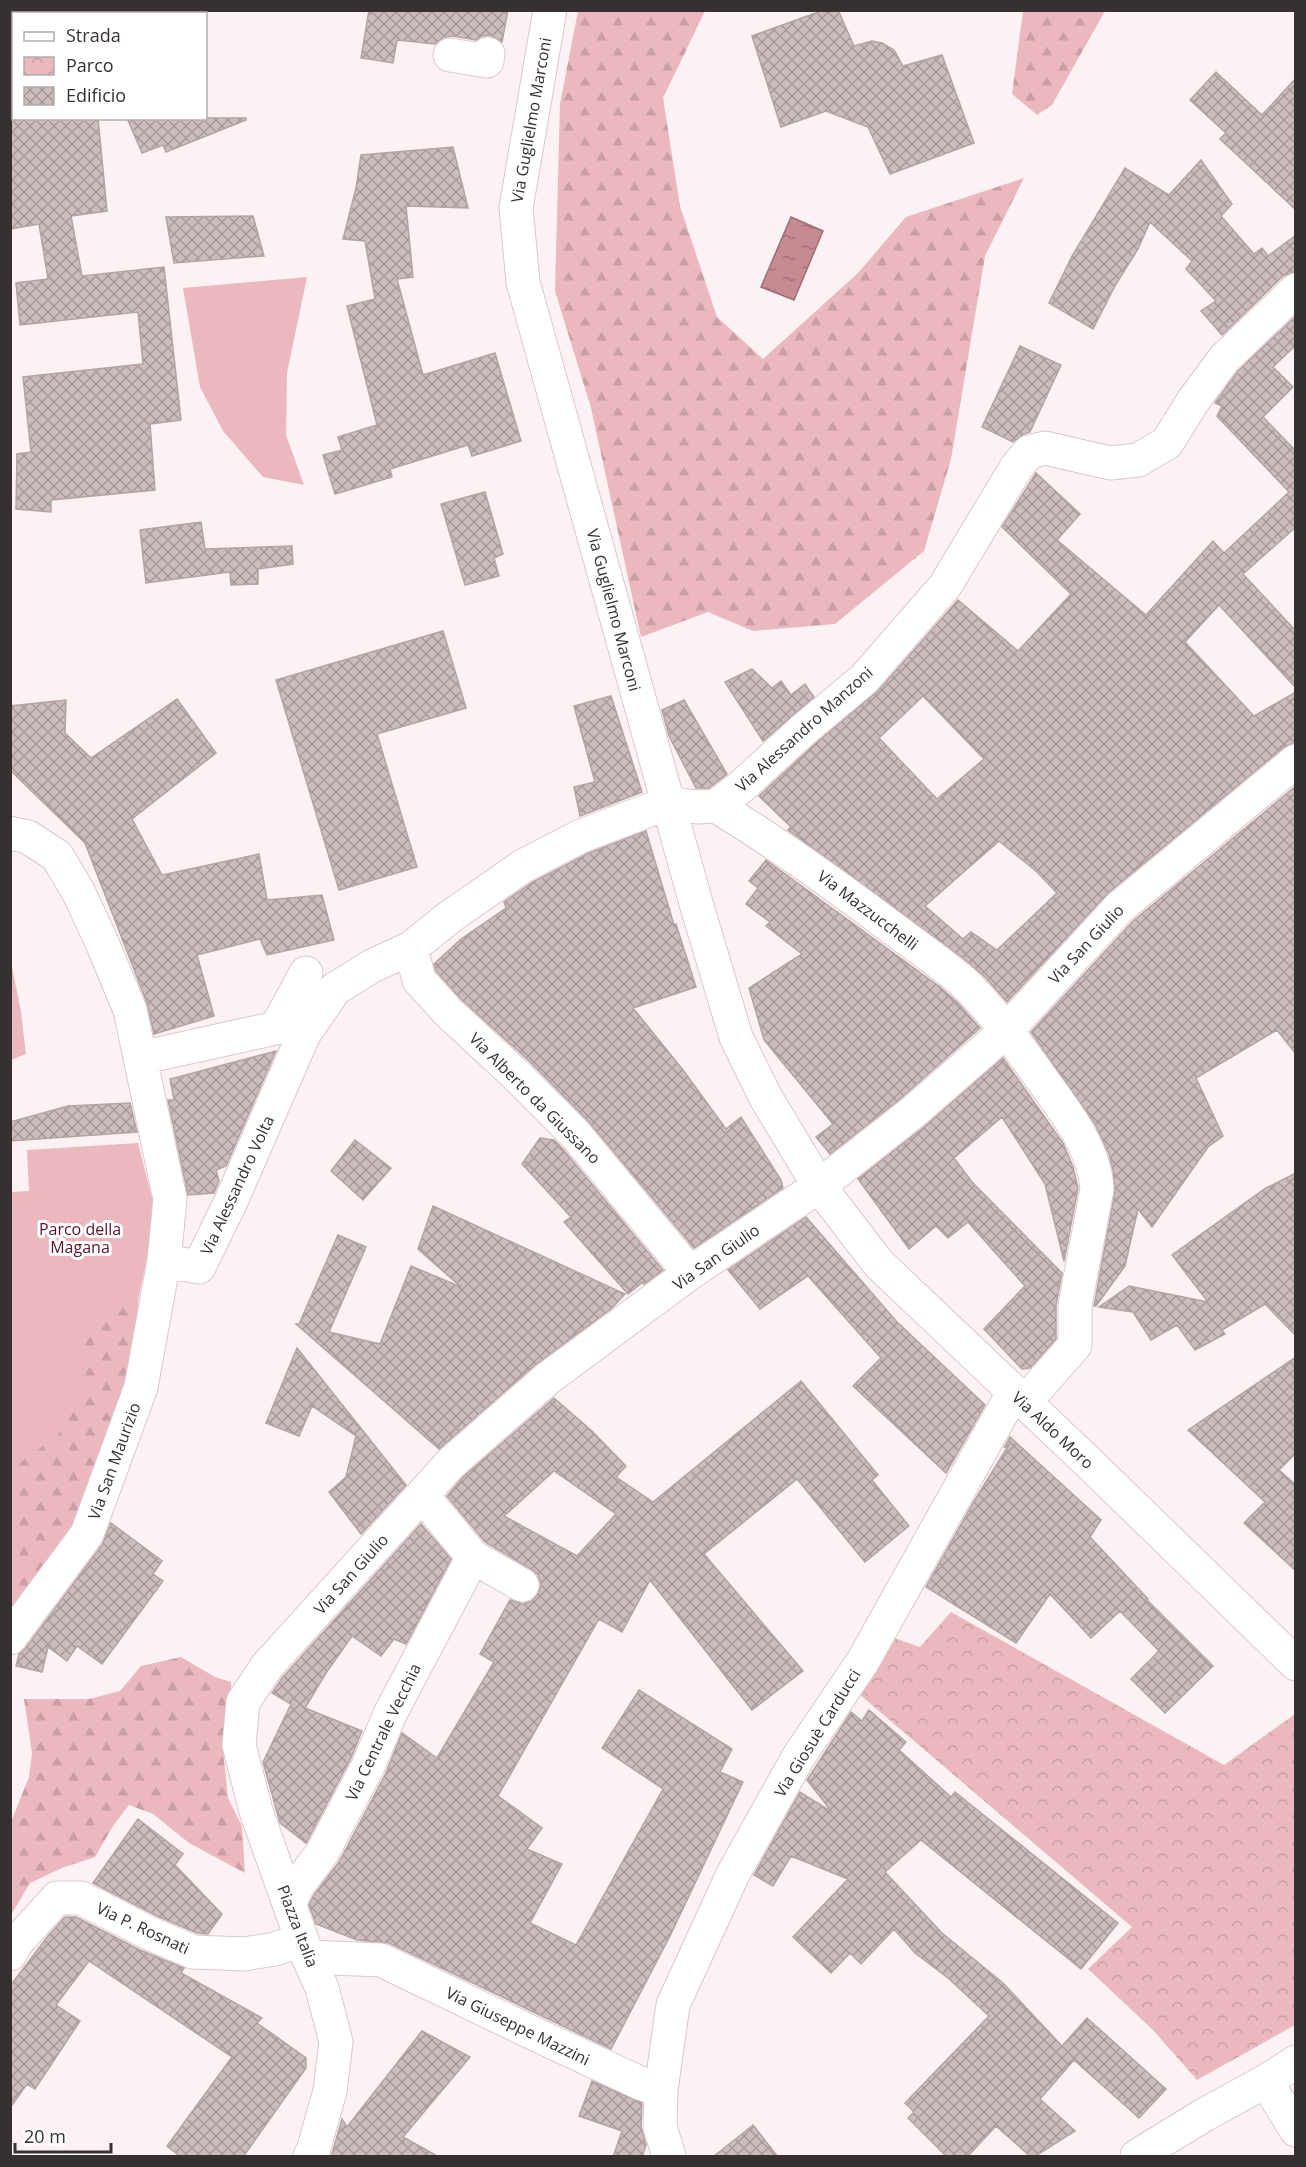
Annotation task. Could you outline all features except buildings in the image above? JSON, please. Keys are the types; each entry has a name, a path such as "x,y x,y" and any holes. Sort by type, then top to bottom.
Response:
{"street":[{"name":"Via Guglielmo Marconi","path":"550,10 516,208 523,282 668,803 736,1036 766,1098 819,1186"},
{"path":"450,55 487,61 488,54"},
{"name":"Via Alessandro Manzoni","path":"716,806 864,679 945,586 1016,468 1029,452 1045,448 1110,463 1138,460 1167,443 1193,401 1224,359 1296,290"},
{"name":"Via San Giulio","path":"255,1811 240,1745 243,1702 267,1666 450,1464 547,1379 690,1273 819,1186 912,1113 1006,1031 1120,907 1296,761"},
{"path":"668,803 697,807 716,806"},
{"name":"Via Alessandro Volta","path":"164,1261 199,1267 232,1199 304,1034 335,989 372,966 411,948 451,916 523,866 581,836 668,803"},
{"name":"Via Mazzucchelli","path":"716,806 823,875 961,980 1006,1031"},
{"path":"10,833 28,837 57,856 79,894 130,1010 170,1199 164,1261"},
{"name":"Via Alberto da Giussano","path":"411,948 419,980 576,1135 690,1273"},
{"path":"140,1058 276,1028 306,973"},
{"name":"Via Giosuè Carducci","path":"661,2090 673,2005 733,1874 798,1756 863,1661 1019,1397 1075,1345 1075,1305 1097,1189 1096,1171 1087,1148 1059,1102 1006,1031"},
{"name":"Via Aldo Moro","path":"819,1186 879,1264 1296,1664"},
{"name":"Via San Maurizio","path":"10,1638 87,1534 141,1387 164,1261"},
{"path":"423,1495 473,1557 522,1585"},
{"name":"Via Centrale Vecchia","path":"289,1904 298,1886 322,1852 363,1776 391,1712 473,1557"},
{"name":"Piazza Italia","path":"255,1811 322,1988 336,2042 330,2091 310,2157"},
{"name":"Via P. Rosnati","path":"10,1954 17,1942 57,1898 81,1898 149,1933 193,1952 244,1954 275,1949 305,1948"},
{"name":"Via Giuseppe Mazzini","path":"305,1948 381,1960 549,2041 640,2083 661,2090"},
{"path":"1137,2157 1296,2062"},
{"path":"1266,2081 1296,2130"},
{"path":"661,2090 660,2127 669,2157"}],"green space":[{"path":"578,11 705,11 663,98 680,206 717,317 763,359 858,273 906,217 1024,178 985,256 951,459 924,551 835,624 753,631 708,612 641,637 591,408 555,291 560,104"},
{"path":"1023,11 1105,11 1052,105 1037,115 1012,94"},
{"path":"307,277 287,373 286,435 304,485 263,477 223,431 200,387 183,288"},
{"path":"11,962 21,1012 26,1054 11,1060"},
{"name":"Parco della Magana","path":"138,1143 156,1214 138,1301 133,1386 11,1625 11,1192 29,1191 27,1150"},
{"path":"138,1301 133,1386 82,1532 10,1615 10,1470 58,1435 78,1390 80,1354 93,1317"},
{"path":"951,1612 1224,1765 1295,1714 1295,2025 1197,2080 1153,2030 1088,1969 1132,1927 859,1694 891,1637 920,1647"},
{"path":"181,1657 215,1677 231,1682 232,1712 224,1760 228,1798 242,1826 245,1873 189,1843 153,1814 129,1805 113,1826 95,1857 62,1868 30,1883 11,1915 11,1822 29,1777 32,1753 24,1699 89,1699 120,1691 141,1666"}],"water":[{"path":"791,217 823,231 794,300 761,287"}]}
